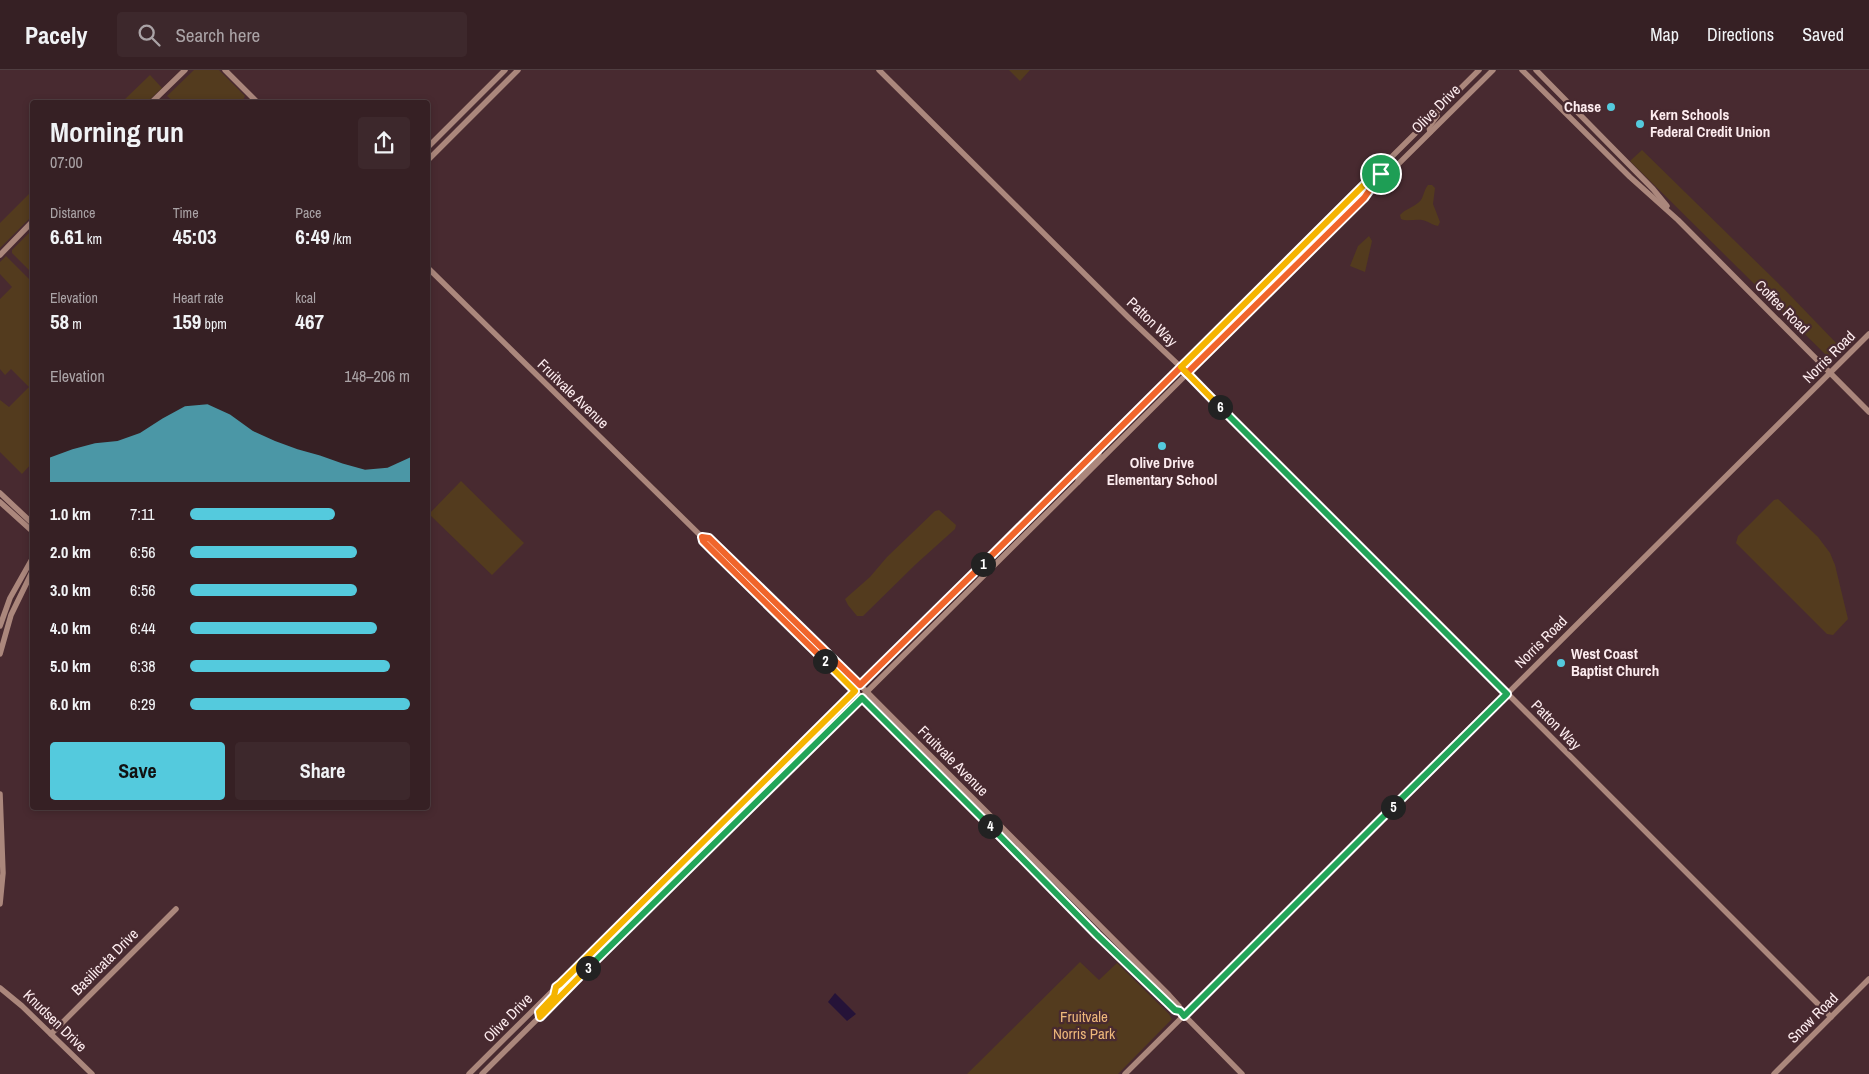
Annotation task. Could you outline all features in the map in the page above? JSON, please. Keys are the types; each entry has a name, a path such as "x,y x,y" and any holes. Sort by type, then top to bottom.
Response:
{"main road":[{"path":"154,100 185,70"},
{"path":"225,70 256,100"},
{"path":"430,145 505,70"},
{"path":"430,158 518,70"},
{"name":"Patton Way","path":"879,70 1181,367 1831,1017"},
{"name":"Olive Drive","path":"469,1074 1479,70"},
{"name":"Olive Drive","path":"482,1074 1492,70"},
{"name":"Coffee Road","path":"1522,70 1610,158 1678,220 1869,412"},
{"name":"Coffee Road","path":"1536,70 1653,189 1678,220"},
{"path":"1430,132 1430,127 1445,104"},
{"path":"430,153 443,138 442,133"},
{"path":"1364,198 1381,174 1381,168"},
{"path":"1315,247 1314,242 1332,217"},
{"path":"0,255 30,224"},
{"path":"1292,269 1293,262 1310,244 1308,240"},
{"name":"Fruitvale Avenue","path":"430,270 702,537 703,541 741,580 855,691 1112,949 1175,1010 1182,1013"},
{"name":"Norris Road","path":"1125,1074 1182,1013 1507,694 1869,334"},
{"path":"1078,482 1079,475 1099,454 1098,449"},
{"path":"0,493 30,521"},
{"path":"0,502 30,529"},
{"path":"1002,556 1020,527"},
{"name":"Fruitvale Avenue","path":"702,537 709,538 860,685 1179,1006 1182,1013 1242,1074"},
{"path":"0,626 10,598 30,563"},
{"path":"0,654 11,615 30,576"},
{"path":"741,580 761,589"},
{"path":"935,623 950,602 950,596"},
{"path":"0,794 3,873 0,904"},
{"name":"Basilicata Drive","path":"51,1034 176,909"},
{"path":"1112,949 1117,943"},
{"name":"Snow Road","path":"1774,1074 1869,979"},
{"path":"540,1017 539,1012 554,996 556,987"},
{"name":"Knudsen Drive","path":"0,988 92,1074"}],"green space":[{"path":"194,70 219,70 245,96 243,100 172,100 167,96"},
{"path":"1009,70 1030,70 1020,81"},
{"path":"150,75 162,88 149,100 124,100"},
{"path":"1642,150 1785,290 1841,348 1833,356 1826,355 1630,161"},
{"path":"1428,185 1432,185 1435,188 1433,204 1440,222 1438,226 1422,220 1401,219 1400,215 1402,213 1421,200"},
{"path":"30,193 30,218 0,248 0,223"},
{"path":"30,232 30,271 12,253 12,250"},
{"path":"1369,236 1372,241 1365,272 1350,266 1358,246"},
{"path":"6,256 30,280 30,465 22,474 0,452 0,400 9,407 29,387 11,369 5,375 0,369 0,299 12,287 0,274 0,262"},
{"path":"461,481 524,543 492,575 430,513"},
{"path":"1778,499 1818,537 1830,553 1835,565 1848,619 1833,635 1827,634 1736,543 1738,536 1774,500"},
{"path":"939,510 956,525 955,529 863,616 857,616 845,599 870,577 887,557 935,511"},
{"name":"Fruitvale Norris Park","path":"1080,962 1099,980 1117,963 1172,1019 1118,1074 967,1074"}],"shaded area":[{"path":"835,993 856,1014 847,1021 828,1002"}],"place":[{"name":"Chase","path":"1611,107"},
{"name":"Kern Schools Federal Credit Union","path":"1640,124"},
{"name":"Olive Drive Elementary School","path":"1162,446"},
{"name":"West Coast Baptist Church","path":"1561,663"}],"route":[{"path":"1381,174 1364,198 1187,373 1181,367 860,685 709,538 702,537 703,541 855,691 556,987 554,996 539,1012 540,1017 862,698 1097,935 1175,1010 1180,1011 1184,1016 1507,694 1181,367 1381,168 1381,174"}]}
